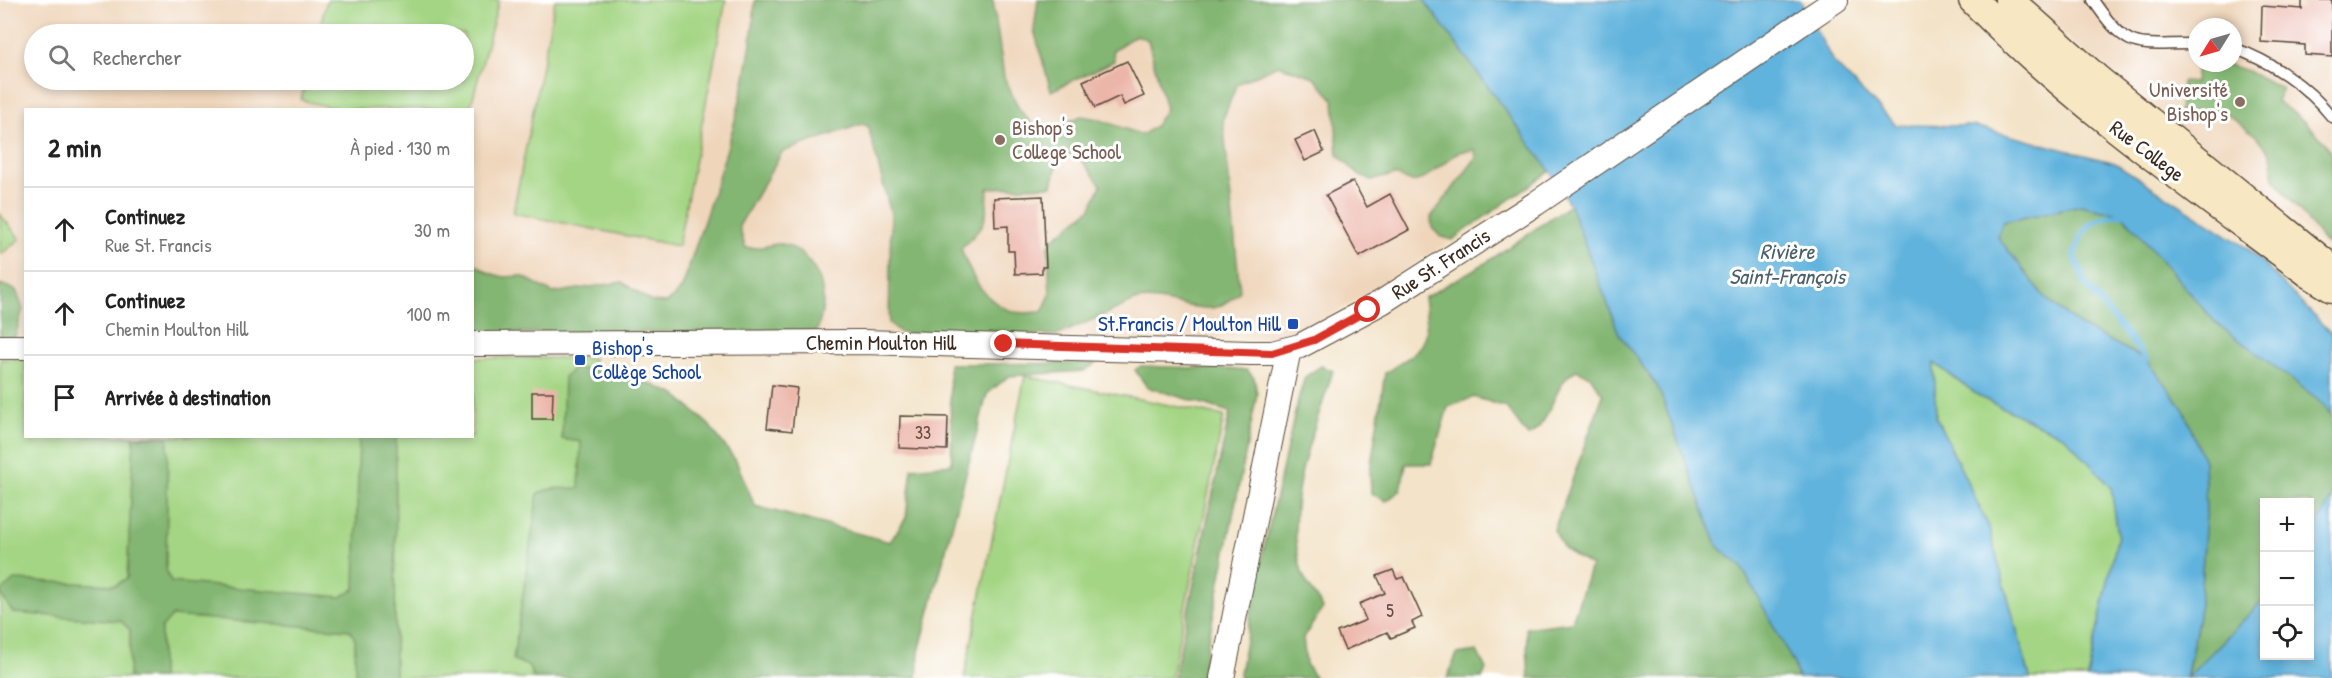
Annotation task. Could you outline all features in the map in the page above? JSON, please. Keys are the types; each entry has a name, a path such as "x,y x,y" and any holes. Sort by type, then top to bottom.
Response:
{"main road":[{"name":"Rue College","path":"1973,0 2034,60 2092,108 2310,274 2332,288"},
{"name":"Rue College","path":"2009,0 2097,79 2332,268"}],"street":[{"name":"Rue St. Francis","path":"1289,349 1314,340 1368,310 1535,204 1834,1"},
{"name":"Chemin Moulton Hill","path":"474,344 862,342 1251,353 1289,349"},
{"path":"0,347 24,347"},
{"path":"1222,678 1289,349"}],"lane":[{"path":"2093,0 2117,32 2137,44 2188,44"},
{"path":"2242,51 2256,56 2288,76 2332,117"}],"shaded area":[{"name":"Bishop's College School","path":"0,0 1424,0 1550,171 1452,240 1359,298 1311,326 1275,337 474,337 474,108 24,108 24,337 0,338"},
{"name":"Université Bishop's","path":"2029,0 2332,0 2332,253 2256,186 2076,45"}],"green space":[{"path":"327,0 499,0 470,108 335,108 301,100 304,90 474,90 474,24 321,24"},
{"path":"555,0 726,0 678,246 513,213"},
{"path":"755,0 993,0 1004,77 1019,109 1041,134 1081,116 1098,119 1142,135 1155,126 1166,109 1148,40 1136,35 1113,50 1114,61 1051,91 1034,30 1038,0 1424,0 1550,171 1452,240 1440,236 1432,228 1431,217 1476,158 1475,150 1459,152 1423,179 1412,182 1395,175 1372,180 1360,176 1338,155 1334,100 1314,77 1278,65 1237,84 1223,119 1240,291 1227,302 1212,308 1203,308 1156,300 1137,300 1058,335 901,333 889,323 891,214 868,126 862,124 782,152 739,226 745,247 781,244 796,250 808,261 818,276 823,296 817,331 474,333 474,263 489,273 504,277 522,276 553,293 622,282 652,302 667,303 682,288 728,146 746,74","holes":["1076,153 1101,185 1091,208 1053,239 1048,247 1050,295 1042,312 1014,312 994,302 979,286 961,248 984,222 988,188 1052,186 1058,159"]},
{"path":"2242,69 2282,88 2276,102 2307,124 2332,154 2332,245 2324,242 2274,178 2271,154 2254,134 2228,115 2212,113 2194,121 2186,121 2179,111 2182,82 2195,83 2196,72 2242,72"},
{"path":"1570,205 1619,334 1658,387 1718,547 1741,566 1794,664 1798,678 1529,678 1526,628 1572,622 1591,566 1564,549 1554,530 1603,395 1590,376 1576,370 1568,377 1556,394 1543,422 1528,436 1506,407 1474,397 1448,407 1431,464 1406,464 1400,491 1386,501 1371,493 1370,471 1385,373 1408,358 1421,344 1426,326 1424,298 1487,262"},
{"path":"2081,205 2122,214 2215,322 2316,397 2332,415 2332,497 2314,530 2314,498 2260,498 2260,603 2187,678 2199,615 2206,514 2204,462 2184,410 2147,360 2079,325 2045,298 1998,238 2003,222"},
{"path":"0,214 20,239 0,255"},
{"path":"0,284 16,290 23,309 15,337 0,338"},
{"path":"474,358 593,358 594,678 0,678 0,359 24,359 24,438 474,438"},
{"path":"1096,363 1084,371 1009,376 987,394 919,652 917,678 534,678 528,666 513,660 538,493 555,488 579,488 581,442 562,439 564,377 574,368 630,375 676,395 709,425 736,461 755,506 890,542 906,518 912,468 952,464 949,364"},
{"path":"1934,363 1982,398 2065,437 2111,486 2118,535 2087,678 2030,678 1988,525 1936,417"},
{"path":"1141,366 1247,370 1254,378 1257,394 1201,678 1174,678 1230,412 1147,387 1135,370"},
{"path":"1321,366 1333,371 1302,470 1295,521 1296,546 1302,572 1323,608 1303,638 1306,664 1315,678 1239,678 1259,570 1298,400 1305,377"},
{"path":"1025,376 1224,416 1171,678 964,678"},
{"path":"134,438 168,438 166,569 171,582 341,597 355,589 359,438 396,438 395,678 355,678 355,639 350,630 172,616 161,629 161,678 129,678 130,630 121,621 13,613 0,593 14,580 116,585 127,578"},
{"path":"1477,651 1486,669 1482,678 1447,678 1457,654"}],"water":[{"name":"Rivière Saint-François","path":"1424,0 1800,0 1834,63 1896,125 1974,126 2115,163 2250,250 2332,334 2332,415 2315,397 2215,322 2122,214 2081,205 2003,222 1998,237 2045,298 2079,325 2147,360 2184,410 2204,462 2206,514 2199,615 2186,678 2087,678 2118,535 2111,487 2065,437 1982,398 1934,363 1936,417 1988,525 2030,678 1798,678 1794,664 1741,566 1718,547 1658,387 1619,334 1570,205 1550,171"},
{"path":"2332,497 2332,678 2187,678 2260,603 2260,660 2314,660 2314,530"}],"building":[{"path":"2302,0 2332,0 2332,57 2305,55 2305,45 2261,42 2262,6 2302,9"},
{"path":"1127,61 1144,96 1124,105 1120,96 1095,108 1083,81"},
{"path":"1315,131 1324,152 1305,161 1295,140"},
{"path":"1353,181 1367,207 1390,194 1409,230 1359,257 1326,195"},
{"path":"1043,196 1046,267 1042,267 1042,273 1015,274 1014,251 1008,251 1008,226 995,227 994,198"},
{"path":"772,385 797,388 792,431 767,428"},
{"path":"532,392 553,392 552,419 532,419"},
{"path":"900,416 948,417 947,450 899,448"},
{"path":"1393,570 1397,579 1404,577 1422,617 1412,622 1415,628 1391,638 1387,632 1345,650 1337,632 1366,620 1359,604 1385,593 1377,576"}],"waterway":[{"path":"2122,214 2102,218 2090,225 2081,237 2074,255 2086,285 2147,360"}],"place":[{"name":"Université Bishop's","path":"2240,102"},
{"name":"Bishop's College School","path":"1000,140"},
{"name":"St.Francis / Moulton Hill","path":"1293,324"},
{"name":"Bishop's Collège School","path":"580,360"}],"route":[{"path":"1004,344 1272,353 1314,340 1368,310"}]}
